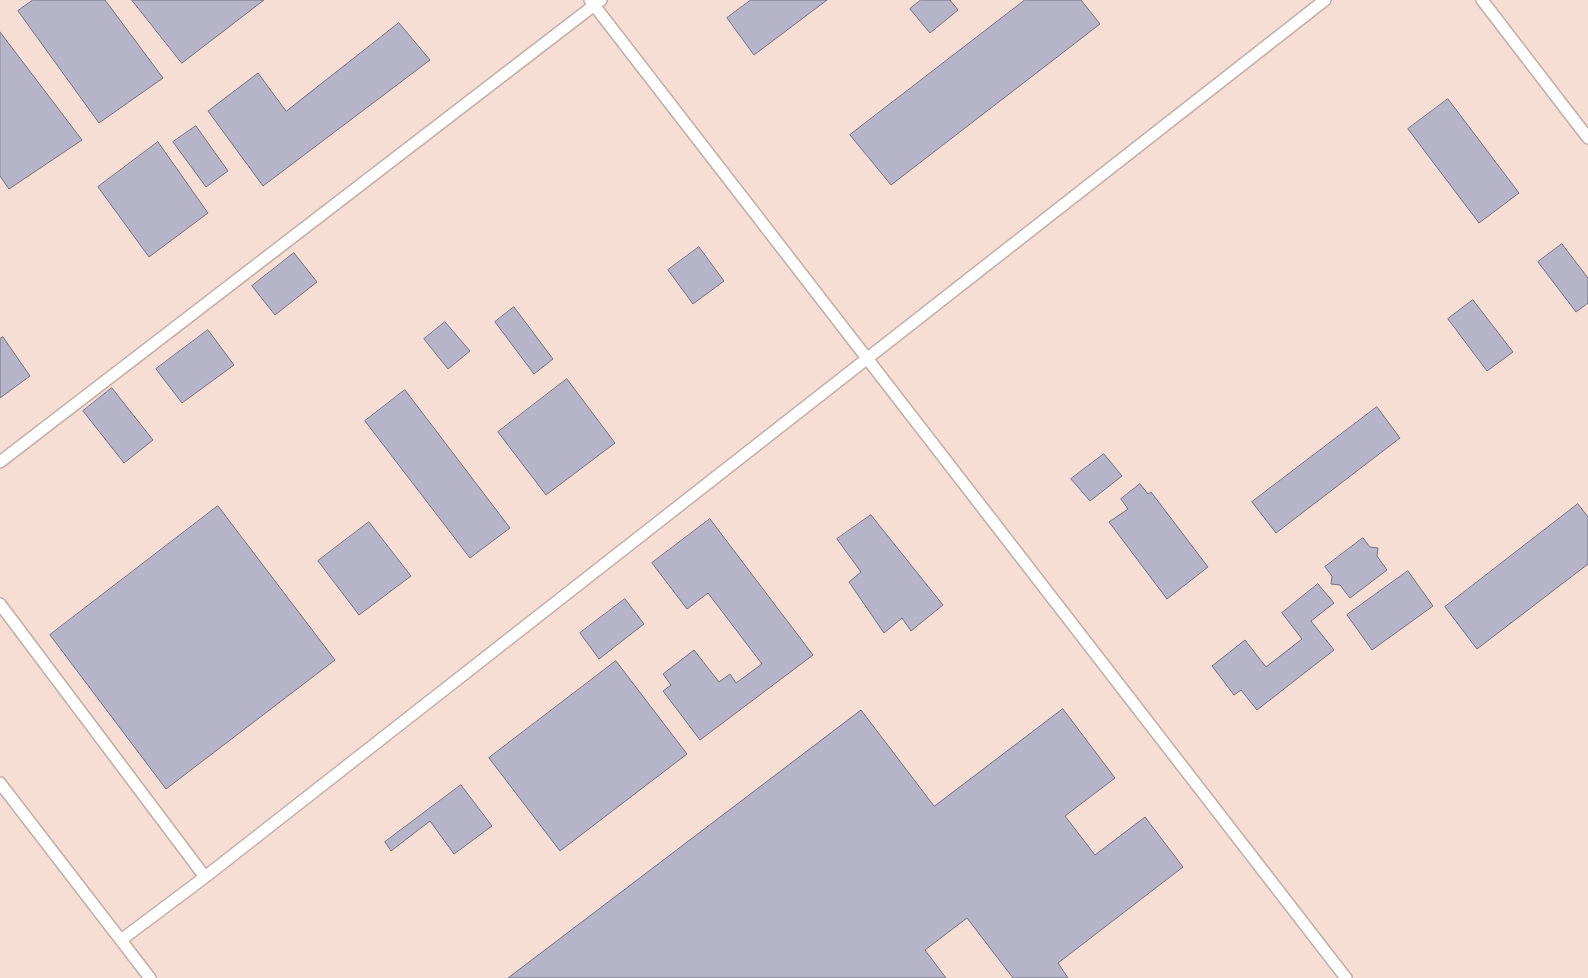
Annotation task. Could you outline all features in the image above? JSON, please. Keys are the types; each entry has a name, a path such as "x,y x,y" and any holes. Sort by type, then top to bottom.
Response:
{"lane":[{"path":"121,940 867,359 1324,0"},
{"path":"1482,0 1588,138"},
{"path":"0,462 595,2 867,359 1346,978"},
{"path":"0,604 204,877"},
{"path":"0,784 150,978"}],"building":[{"path":"33,0 105,0 163,78 99,123 18,11"},
{"path":"132,0 264,0 182,63"},
{"path":"751,0 827,0 754,55 727,18"},
{"path":"921,0 950,0 958,10 930,33 910,9"},
{"path":"1025,0 1081,0 1100,24 891,185 850,135"},
{"path":"399,23 430,60 263,186 208,111 258,73 286,111"},
{"path":"0,32 82,140 9,189 0,176"},
{"path":"1448,99 1519,193 1479,223 1408,129"},
{"path":"196,126 228,171 206,187 173,142"},
{"path":"158,142 208,213 149,257 98,187"},
{"path":"1562,244 1588,278 1588,303 1576,312 1538,262"},
{"path":"699,247 724,281 693,304 668,270"},
{"path":"294,253 317,282 275,315 252,286"},
{"path":"1473,300 1513,352 1487,371 1448,319"},
{"path":"514,307 553,359 534,374 495,322"},
{"path":"445,322 470,351 448,369 424,339"},
{"path":"208,330 234,365 182,403 156,369"},
{"path":"3,337 30,376 0,398 0,339"},
{"path":"567,379 615,443 546,495 498,432"},
{"path":"112,388 153,440 124,463 83,411"},
{"path":"405,390 510,528 470,558 365,421"},
{"path":"1377,407 1400,438 1276,533 1252,502"},
{"path":"1104,454 1122,476 1090,501 1071,479"},
{"path":"1140,484 1148,494 1151,492 1208,567 1167,599 1109,522 1128,509 1121,499"},
{"path":"1578,504 1588,517 1588,564 1477,649 1445,607"},
{"path":"218,506 335,660 166,789 50,635"},
{"path":"871,515 943,605 911,631 902,618 884,633 849,582 861,572 837,539"},
{"path":"710,519 813,655 700,740 663,691 671,685 663,674 694,650 719,682 730,674 736,683 762,664 708,593 687,609 652,563"},
{"path":"369,522 411,576 359,615 318,561"},
{"path":"1363,538 1370,547 1378,548 1377,556 1387,570 1350,598 1340,585 1331,584 1332,576 1325,567"},
{"path":"1408,571 1433,606 1372,650 1347,615"},
{"path":"1318,584 1334,603 1311,621 1334,650 1257,710 1241,690 1234,695 1212,666 1245,640 1266,667 1302,639 1282,613"},
{"path":"625,599 644,624 599,659 580,633"},
{"path":"616,661 687,754 560,851 489,758"},
{"path":"1063,709 1115,778 1065,816 1095,855 1145,817 1183,867 1058,963 1068,978 1013,978 967,918 925,950 946,978 508,978 861,710 934,806"},
{"path":"461,785 492,826 454,854 430,821 391,851 385,842"}]}
